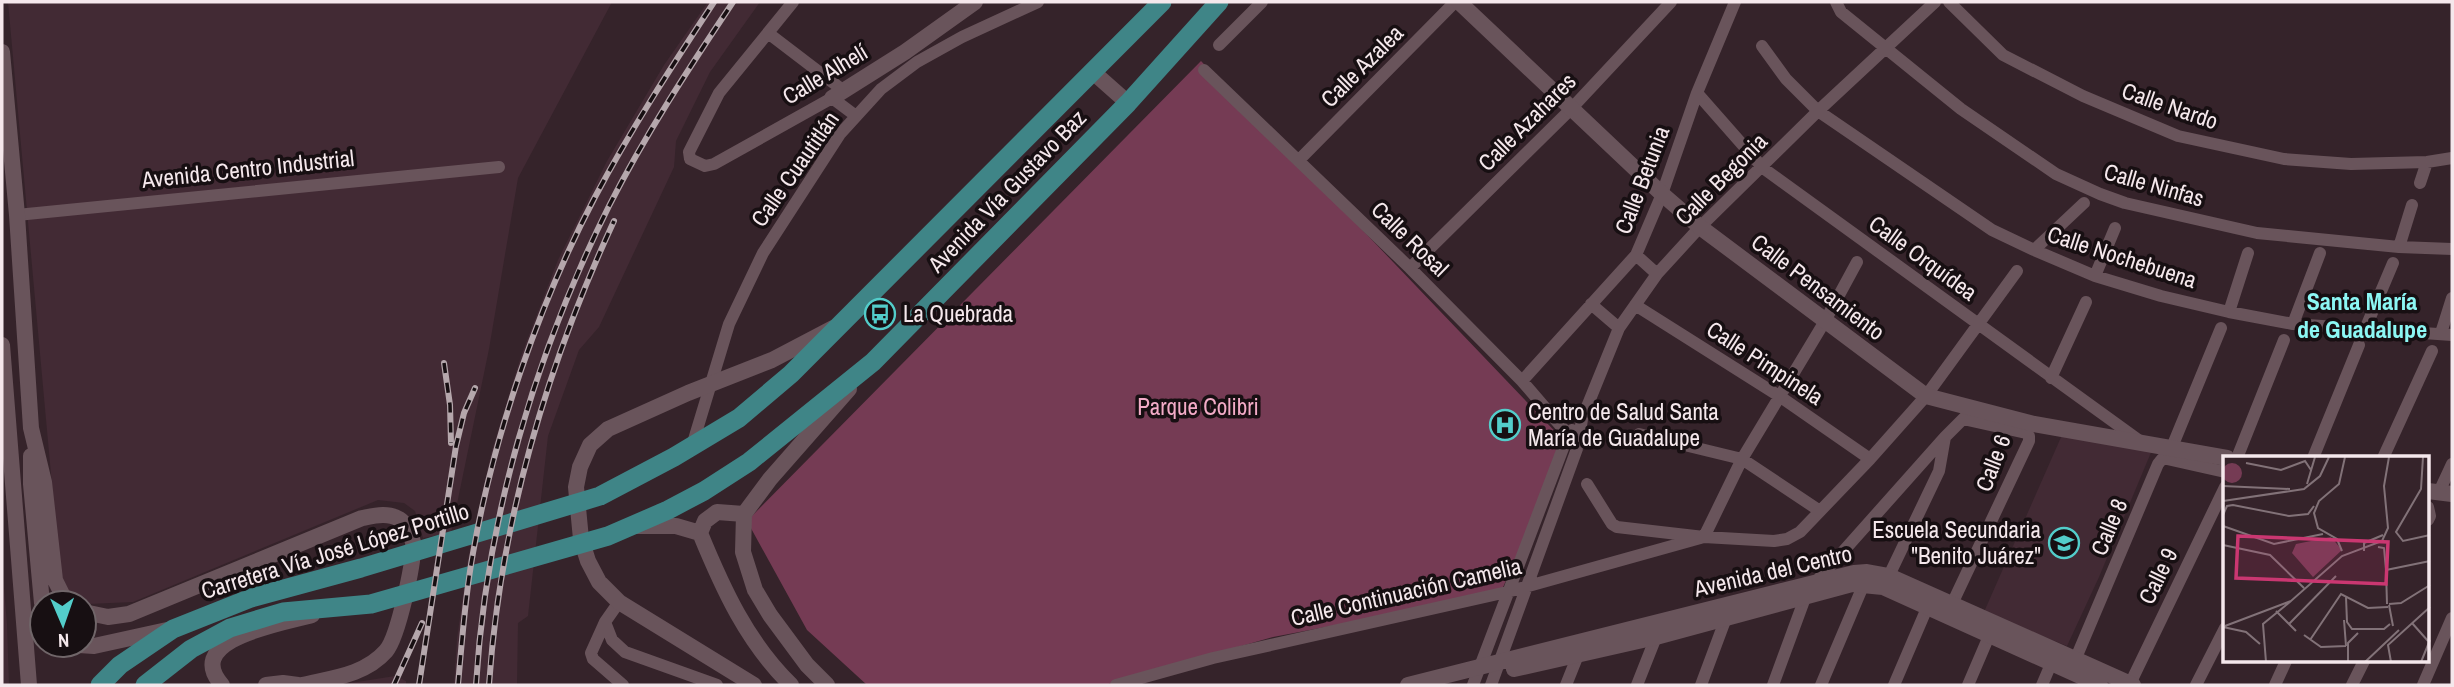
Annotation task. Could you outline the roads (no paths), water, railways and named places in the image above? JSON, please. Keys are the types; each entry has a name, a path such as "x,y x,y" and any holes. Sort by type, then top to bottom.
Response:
{"main road":[{"name":"Calle Alhelí","path":"838,94 905,52 975,2"},
{"name":"Avenida Vía Gustavo Baz","path":"600,496 739,418 791,374 1162,2"},
{"name":"Avenida Vía Gustavo Baz","path":"608,536 704,491 749,462 873,362 1128,103 1219,2"},
{"name":"Calle Pensamiento","path":"1457,2 1700,227 1926,396 1968,415 2140,441 2223,457"},
{"path":"2,52 9,217 31,428 31,484 41,589"},
{"path":"1093,72 1128,103"},
{"path":"754,685 619,602 599,582 581,539 576,487 580,467 590,445 608,429 688,393 772,360 838,325"},
{"path":"2,345 29,685"},
{"path":"827,685 807,665 755,590 743,552 744,514 770,479 873,362"},
{"path":"5,379 31,428 44,482 55,580 60,589"},
{"name":"Carretera Vía José López Portillo","path":"100,685 120,665 173,629 251,598 600,496"},
{"path":"744,514 717,512 705,521 700,533 732,607 770,662 791,685"},
{"path":"98,615 108,617 130,614 362,518 382,514 399,519 409,530 413,544 400,620 394,639 386,651 373,663 354,673 300,685 266,685"},
{"path":"632,527 676,526 700,533"},
{"name":"Carretera Vía José López Portillo","path":"145,685 191,649 230,628 283,612 371,604 608,536"},
{"name":"Avenida del Centro","path":"1408,685 1486,675 1656,637 1805,598 1866,578"},
{"name":"Avenida del Centro","path":"1450,685 1815,583 1866,578 1952,604 2073,666 2131,685"},
{"name":"Avenida del Centro","path":"1886,582 1927,608 2051,664 2073,666 2099,685"},
{"path":"222,685 213,669 213,656 222,645 243,635 333,609"},
{"path":"98,645 173,629"}],"street":[{"path":"793,2 768,33 838,94 856,116"},
{"name":"Calle Cuautitlán","path":"692,446 729,324 763,253 840,134 881,89 917,62 962,37 1038,2"},
{"path":"1219,45 1262,2"},
{"name":"Calle Azalea","path":"1298,160 1457,2"},
{"name":"Calle Azahares","path":"1410,268 1571,109 1671,2"},
{"name":"Calle Betunia","path":"1522,381 1636,255 1662,194 1697,93 1735,2"},
{"name":"Calle Ninfas","path":"1836,2 1841,12 1934,89 2056,174 2100,194 2125,203 2257,233 2399,247 2452,248"},
{"name":"Calle Begonia","path":"1582,419 1619,328 1657,274 1700,227 1818,111 1936,2"},
{"name":"Calle Nardo","path":"1949,2 2003,55 2083,96 2178,136 2284,159 2351,164 2427,162 2452,158"},
{"name":"Calle Alhelí","path":"768,33 719,93 689,152 690,159 705,166 714,164 838,94"},
{"name":"Calle Nochebuena","path":"1762,46 1786,79 1818,111 1992,230 2095,276 2161,296 2293,324 2447,334"},
{"name":"Calle Rosal","path":"1204,69 1410,268 1522,381 1578,446"},
{"name":"Calle Orquídea","path":"1697,93 1763,168 2140,441"},
{"path":"2420,183 2427,162"},
{"name":"Avenida Centro Industrial","path":"9,217 499,167"},
{"path":"2034,250 2084,203"},
{"path":"2399,247 2412,205"},
{"path":"2095,276 2115,228"},
{"path":"2229,312 2248,253"},
{"path":"2293,324 2320,253"},
{"path":"1636,255 1657,274"},
{"path":"1704,537 1742,459 1825,321 1857,262"},
{"path":"2365,327 2393,263"},
{"name":"Calle Continuación Camelia","path":"1587,484 1612,524 1617,527 1704,537 1774,541 1787,539 1800,531 1820,511 1926,396 2018,271"},
{"path":"2447,334 2452,298"},
{"path":"2051,377 2085,302"},
{"path":"1591,304 1619,328"},
{"name":"Calle Pimpinela","path":"1635,305 1779,396 1870,459"},
{"path":"2172,447 2221,328"},
{"path":"2238,456 2284,340"},
{"path":"2314,456 2359,345"},
{"path":"2384,456 2432,351"},
{"path":"1773,685 1805,598 1815,583 1945,437 1968,415"},
{"name":"Calle 6","path":"1952,604 2029,441 2026,433 1968,415"},
{"path":"1486,675 1507,592 1567,435 1582,419"},
{"path":"1486,675 1526,587 1578,446 1582,419"},
{"path":"1639,434 1742,459 1820,511"},
{"path":"1886,582 1939,471 1945,437"},
{"name":"Calle 8","path":"2073,666 2158,464 2162,459 2167,459 2223,472"},
{"path":"2440,492 2452,464"},
{"name":"Calle 9","path":"2131,685 2223,491"},
{"name":"Calle Continuación Camelia","path":"1115,685 1213,658 1507,592 1704,537"},
{"path":"1821,685 1866,578"},
{"path":"619,602 605,622 591,653 593,659 623,685"},
{"path":"1895,685 1927,608"},
{"path":"1701,685 1726,618"},
{"path":"2423,685 2452,618"},
{"path":"605,622 612,639 625,652 717,685"},
{"path":"2196,685 2223,632"},
{"path":"1968,685 1989,636"},
{"path":"1637,685 1656,637"},
{"path":"1566,685 1578,655"},
{"path":"2275,685 2286,662"},
{"path":"2352,685 2364,662"},
{"path":"2042,685 2051,664"}],"railway":[{"path":"458,685 468,586 482,508 506,416 537,325 595,197 652,98 714,2"},
{"path":"476,685 491,561 503,500 518,439 558,320 582,263 637,153 733,2"},
{"path":"489,685 504,565 530,447 567,333 614,221"},
{"path":"444,363 450,405 451,443"},
{"path":"419,685 456,446 464,413 475,388"},
{"path":"394,685 422,623"}],"place":[{"name":"La Quebrada","path":"880,314"},
{"name":"Centro de Salud Santa María de Guadalupe","path":"1505,425"},
{"name":"Escuela Secundaria \"Benito Juárez\"","path":"2064,543"}],"district":[{"name":"Santa María de Guadalupe","path":"2362,316"}],"park label":[{"name":"Parque Colibri","path":"1198,407"}]}
